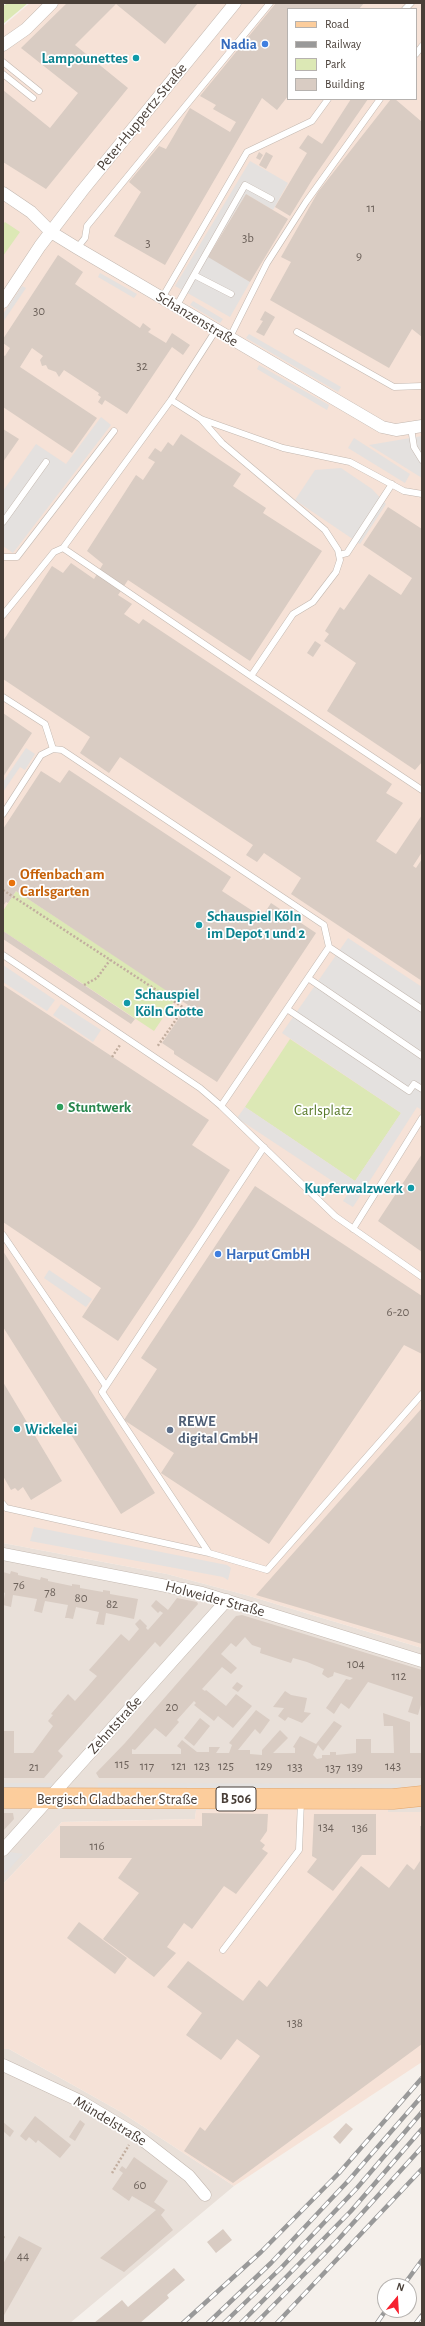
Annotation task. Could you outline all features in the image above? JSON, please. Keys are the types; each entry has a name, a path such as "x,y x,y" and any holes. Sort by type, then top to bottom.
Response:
{"main road":[{"name":"Bergisch Gladbacher Straße","path":"3,1798 301,1800 393,1799 422,1796"}],"street":[{"path":"3,46 26,30 52,3"},
{"name":"Peter-Huppertz-Straße","path":"51,232 82,190 235,3"},
{"name":"Schanzenstraße","path":"3,193 31,212 51,232 229,339 382,427 396,430 416,427"},
{"path":"3,302 51,232"},
{"name":"Holweider Straße","path":"3,1554 202,1593 422,1661"},
{"name":"Zehntstraße","path":"3,1850 227,1600"},
{"name":"Mündelstraße","path":"3,2065 80,2101 135,2134 189,2176 205,2195"}],"lane":[{"path":"77,248 85,238 87,226 270,3"},
{"path":"3,62 39,91"},
{"path":"3,74 33,98"},
{"path":"162,298 247,152 312,121 327,100"},
{"path":"229,339 267,263 306,202 379,100"},
{"path":"176,307 245,184 271,199"},
{"path":"194,275 230,294"},
{"path":"3,615 54,552 64,548 171,400 216,330"},
{"path":"297,332 394,387 422,386"},
{"path":"171,400 201,419 283,448 350,462 404,491 422,494"},
{"path":"201,419 222,443 326,530 333,539 339,555 336,572 313,602 293,614 251,676"},
{"path":"416,427 414,447 422,459"},
{"path":"3,558 18,557 114,431"},
{"path":"3,522 46,462"},
{"path":"339,555 346,553 392,484"},
{"path":"64,548 251,676 422,790"},
{"path":"3,697 45,724 52,749"},
{"path":"3,814 42,755 52,749 62,750 324,925 329,947 422,1010"},
{"path":"221,1106 329,947"},
{"path":"3,955 194,1084 221,1106 335,1216 422,1277"},
{"path":"308,978 422,1056"},
{"path":"287,1010 410,1090 414,1084 422,1089"},
{"path":"353,1229 422,1118"},
{"path":"209,1552 102,1392 264,1147"},
{"path":"3,1235 106,1386"},
{"path":"3,1504 6,1508 209,1552 267,1570 422,1394"},
{"path":"223,1950 299,1850 301,1800"}],"path":[{"path":"3,890 184,1008 156,1048"},
{"path":"84,985 97,978 110,960"},
{"path":"112,2173 135,2134"}],"shaded area":[{"path":"30,3 422,3 422,1648 246,1595 167,1574 3,1543 3,26"},
{"path":"250,161 288,183 273,210 246,194 208,256 250,282 230,317 175,286"},
{"path":"100,273 137,294 134,298 98,277"},
{"path":"22,286 26,288 3,322 3,314"},
{"path":"193,301 223,319 220,323 190,305"},
{"path":"249,334 341,387 338,392 246,338"},
{"path":"259,365 329,405 327,410 257,369"},
{"path":"101,417 111,425 13,553 3,546 3,491 36,444 66,464"},
{"path":"422,436 422,478 369,445"},
{"path":"354,438 410,474 405,483 348,448"},
{"path":"341,468 372,489 386,504 360,544 295,500 315,470"},
{"path":"26,748 35,754 25,770 20,767 3,792 3,782"},
{"path":"348,938 422,987 422,1110 417,1107 353,1207 343,1201 349,1192 237,1118 245,1107 355,1181 401,1113 282,1033"},
{"path":"3,965 55,1000 47,1011 3,982"},
{"path":"61,1004 101,1030 93,1042 53,1015"},
{"path":"49,1270 92,1299 86,1307 44,1278"},
{"path":"34,1527 227,1565 231,1568 228,1580 223,1577 30,1541"},
{"path":"3,1543 167,1574 246,1595 422,1648 422,1812 388,1812 388,1807 196,1811 195,1819 62,1822 3,1884"},
{"path":"3,1783 52,1783 52,1789 3,1789"},
{"path":"98,1783 401,1784 401,1790 98,1789"},
{"path":"388,1807 388,1812 422,1812 422,2062 234,2186 121,2112 9,2049 3,2049 3,1884 62,1822 195,1819 196,1810"},
{"path":"10,1852 23,1854 3,1876 3,1859"},
{"path":"3,2049 9,2049 121,2112 234,2186 70,2323 3,2323"}],"green space":[{"path":"8,3 28,3 3,24 3,6"},
{"path":"5,222 20,232 3,256 3,224"},
{"path":"16,891 177,997 154,1031 3,931 3,911"},
{"name":"Carlsplatz","path":"290,1039 401,1113 355,1181 245,1107"}],"building":[{"path":"67,3 198,3 165,44 116,4 75,45 128,88 46,189 3,162 3,90 50,128 78,93 21,48"},
{"path":"276,3 364,3 360,8 287,8 287,97 277,110 262,98 165,265 114,236 141,192 129,182 159,146 166,149 190,108 230,132 236,122 213,109 216,105 200,96"},
{"path":"350,100 367,100 312,180 290,216 275,207 307,153 299,148 308,135 322,144"},
{"path":"390,100 396,100 422,122 422,337 412,329 389,368 270,300 291,262 281,257 318,192"},
{"path":"259,152 263,155 260,160 256,158"},
{"path":"266,152 273,156 266,169 259,165"},
{"path":"246,194 288,219 250,282 208,257"},
{"path":"58,255 83,272 75,284 140,328 143,323 151,329 148,332 166,343 172,333 190,345 183,355 172,347 127,414 105,400 102,405 98,402 101,397 98,395 99,393 64,370 59,377 56,372 48,369 46,365 42,366 40,360 43,356 32,348 20,367 97,418 72,453 3,407 3,355 5,356 10,348 3,343 3,339"},
{"path":"265,311 275,317 264,336 256,332 263,321 260,320"},
{"path":"3,429 19,439 3,462"},
{"path":"181,434 241,474 233,486 266,508 263,513 322,551 250,661 128,580 118,595 132,604 124,614 139,624 143,619 392,784 386,793 403,803 376,841 396,854 422,815 422,852 413,866 416,868 422,859 422,981 291,894 301,878 264,853 257,862 246,855 253,845 120,757 109,773 80,753 90,737 3,679 3,641 52,566 63,573 71,563 94,579 103,564 87,551 136,475 143,480 155,462 148,458 155,448 161,452 168,442 173,446"},
{"path":"388,507 422,529 422,762 415,770 327,711 356,663 324,641 329,634 325,631 340,607 344,610 369,574 401,595 412,578 363,545"},
{"path":"315,641 321,645 313,657 307,653"},
{"path":"3,713 32,733 3,777"},
{"name":"Schauspiel Köln im Depot 1 und 2","path":"69,770 231,877 222,891 262,917 271,903 316,933 217,1082 174,1054 174,1051 162,1043 188,1005 16,891 8,903 6,902 3,906 3,829 41,771 60,783"},
{"path":"3,931 135,1019 131,1024 3,939"},
{"path":"3,985 209,1120 192,1145 230,1170 195,1226 118,1341 82,1317 101,1288 3,1222"},
{"name":"Kupferwalzwerk","path":"422,1154 422,1252 378,1221"},
{"path":"255,1186 422,1296 422,1354 404,1345 269,1544 161,1473 174,1453 124,1420 157,1369 141,1358"},
{"path":"3,1251 155,1493 121,1514 3,1327"},
{"name":"Wickelei","path":"3,1382 62,1481 31,1500 23,1487 18,1491 15,1488 11,1490 3,1476"},
{"path":"422,1408 422,1644 256,1595"},
{"path":"11,1571 18,1573 18,1575 40,1580 41,1577 48,1579 48,1581 72,1586 72,1584 80,1585 80,1588 103,1592 103,1590 110,1591 110,1594 138,1599 134,1619 106,1613 104,1625 96,1624 99,1612 76,1607 73,1619 65,1618 68,1605 45,1601 42,1613 34,1611 37,1599 13,1595 11,1607 3,1605 5,1593 3,1592 3,1572 10,1574"},
{"path":"177,1598 197,1602 198,1604 160,1647 155,1642 58,1751 63,1756 44,1778 3,1778 3,1731 14,1731 14,1753 33,1753 53,1726 48,1721 53,1715 51,1714 68,1694 75,1701 97,1676 89,1670 121,1634 129,1641 139,1629 135,1624 140,1619 147,1626 146,1628 148,1630 163,1613 160,1611 158,1613 151,1606 156,1600 168,1610"},
{"path":"242,1615 422,1670 422,1701 418,1715 408,1712 413,1697 368,1682 349,1709 341,1703 334,1714 326,1708 346,1679 350,1680 353,1678 334,1672 333,1676 328,1678 322,1674 324,1669 307,1662 293,1658 291,1663 260,1653 261,1648 252,1645 245,1637 236,1647 231,1643 221,1654 237,1668 231,1674 222,1667 202,1689 205,1691 206,1690 226,1706 236,1694 252,1706 233,1728 218,1716 214,1721 194,1705 196,1703 194,1701 177,1720 179,1722 166,1737 155,1728 135,1750 132,1749 132,1754 181,1754 181,1749 177,1746 182,1740 197,1752 209,1752 209,1747 220,1747 216,1753 229,1753 232,1745 229,1743 256,1710 270,1720 260,1734 255,1729 238,1750 250,1750 250,1754 262,1755 262,1750 280,1730 288,1738 273,1753 295,1753 295,1748 293,1747 300,1736 316,1744 334,1721 342,1726 323,1751 318,1745 313,1755 317,1759 322,1758 322,1755 330,1755 330,1752 336,1752 336,1755 356,1753 356,1739 371,1739 371,1753 394,1753 393,1726 384,1726 383,1713 410,1722 410,1753 422,1753 422,1778 99,1778 96,1773 125,1743 236,1616"},
{"path":"237,1682 243,1686 238,1692 232,1688"},
{"path":"285,1691 291,1695 307,1698 304,1712 311,1713 302,1723 288,1717 285,1721 278,1716 284,1708 273,1707"},
{"path":"200,1718 210,1726 194,1746 184,1738"},
{"path":"3,1813 13,1813 14,1819 3,1831"},
{"path":"202,1813 268,1814 267,1831 260,1841 265,1845 262,1849 268,1853 236,1894 224,1886 192,1929 184,1923 167,1947 176,1953 154,1977 103,1939 139,1893 118,1878 132,1858 60,1858 60,1826 202,1826"},
{"path":"314,1814 376,1814 376,1855 362,1855 333,1891 307,1872 317,1859 312,1856"},
{"path":"420,1826 422,1826 422,2044 233,2183 184,2151 200,2127 205,2131 260,2056 237,2039 221,2060 186,2035 202,2013 167,1987 188,1961 243,2001 259,1980 267,1987 361,1866 389,1888 407,1864 414,1870 420,1861"},
{"path":"79,1922 127,1958 115,1974 67,1938"},
{"path":"35,2116 71,2145 60,2158 38,2140 36,2143 29,2137 26,2141 20,2136"},
{"path":"80,2120 85,2124 75,2141 69,2137"},
{"path":"3,2122 14,2131 10,2137 3,2131"},
{"path":"346,2123 353,2129 340,2144 333,2137"},
{"path":"134,2157 168,2181 154,2202 165,2210 161,2215 173,2230 124,2272 100,2258 156,2210 132,2196 129,2201 112,2189 123,2173 119,2170 122,2166 126,2169"},
{"path":"223,2229 232,2240 216,2253 207,2242"},
{"path":"19,2236 42,2248 3,2317 3,2264"},
{"path":"174,2268 185,2280 167,2295 169,2298 140,2323 94,2323 122,2300 128,2307"}],"railway":[{"path":"183,2323 261,2252 339,2173 422,2078"},
{"path":"208,2323 271,2263 349,2180 422,2096"},
{"path":"224,2323 281,2268 357,2188 422,2112"},
{"path":"241,2323 351,2211 422,2129"},
{"path":"256,2323 335,2243 422,2147"},
{"path":"277,2323 422,2169"},
{"path":"409,2278 422,2260"},
{"path":"416,2323 422,2315"},
{"path":"377,2323 380,2318"}],"place":[{"name":"Nadia","path":"265,44"},
{"name":"Lampounettes","path":"136,58"},
{"name":"Offenbach am Carlsgarten","path":"12,883"},
{"name":"Schauspiel Köln im Depot 1 und 2","path":"199,925"},
{"name":"Schauspiel Köln Grotte","path":"127,1003"},
{"name":"Stuntwerk","path":"60,1107"},
{"name":"Kupferwalzwerk","path":"411,1188"},
{"name":"Harput GmbH","path":"218,1254"},
{"name":"Wickelei","path":"17,1429"},
{"name":"REWE digital GmbH","path":"170,1430"}]}
